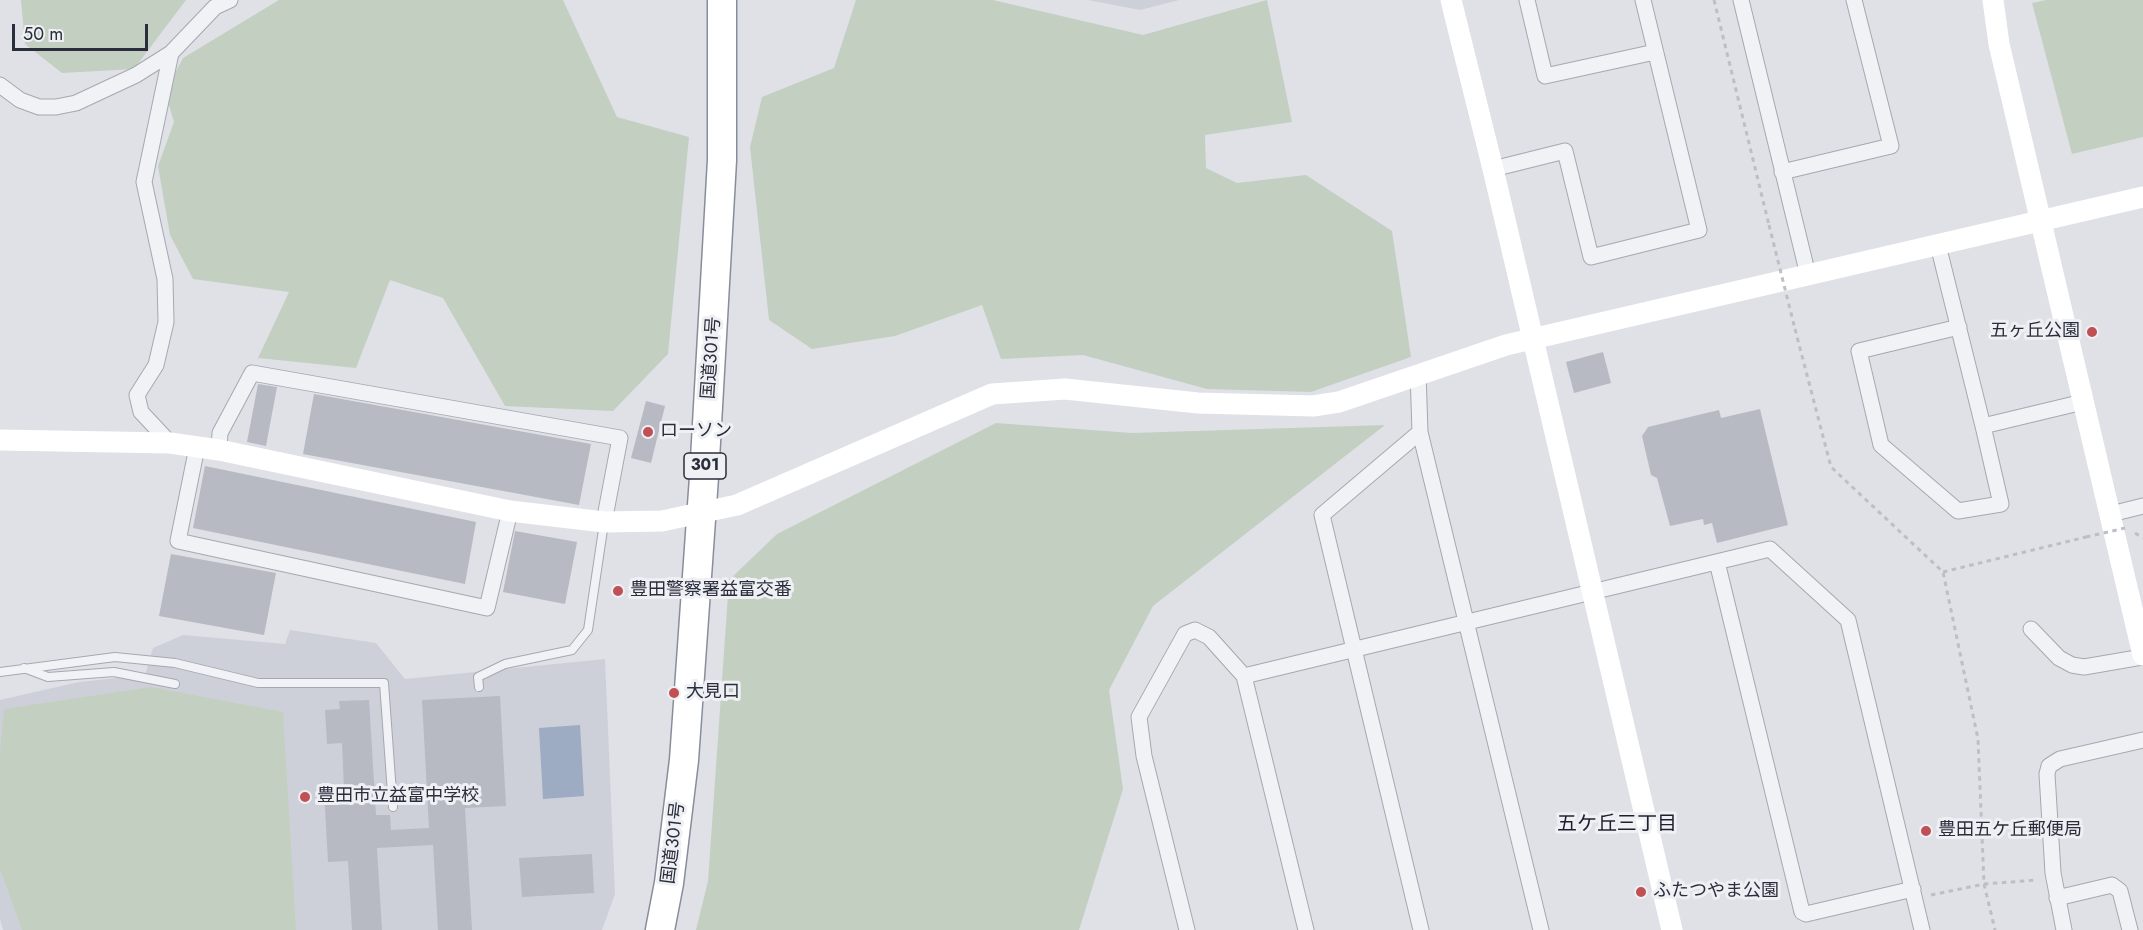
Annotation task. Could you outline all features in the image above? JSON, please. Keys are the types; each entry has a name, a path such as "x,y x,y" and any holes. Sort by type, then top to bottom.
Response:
{"highway":[{"name":"国道301号","path":"660,930 669,883 684,760 701,514 722,171 722,0"}],"street":[{"path":"0,85 20,100 39,107 56,107 92,96 136,75 171,54 215,7 230,0"},
{"path":"1450,0 1493,169 1672,930"},
{"path":"1527,0 1545,76 1655,52"},
{"path":"1493,169 1565,151 1591,257 1699,230 1643,0"},
{"path":"1741,0 1808,275"},
{"path":"1782,172 1890,146 1854,0"},
{"path":"1993,0 1999,44 2083,402 2118,521 2143,656 2084,667 2072,665 2059,658 2031,629"},
{"path":"170,443 141,412 137,395 156,365 166,322 165,279 144,182 171,54"},
{"path":"0,440 170,443 219,450 510,511 604,522 662,521 737,505 814,474 992,394 1065,389 1198,403 1313,406 1340,402 1418,373 1506,345 2143,197"},
{"path":"1938,245 1959,327 2001,504 1958,512 1881,446 1859,351 1959,327"},
{"path":"219,450 220,433 252,373 620,438 604,522"},
{"path":"1418,373 1420,432 1541,930"},
{"path":"1983,426 2083,402"},
{"path":"1420,432 1322,515 1356,649 1421,930"},
{"path":"197,447 178,542 487,608 510,511"},
{"path":"2118,521 2143,506"},
{"path":"1244,676 1770,549 1848,621 1922,930"},
{"path":"1717,562 1799,906 1806,914 1914,894"},
{"path":"1187,930 1144,756 1139,717 1185,634 1195,630 1209,637 1244,676 1306,930"},
{"path":"2064,930 2054,878 2047,774 2049,766 2060,759 2143,740"},
{"path":"2057,898 2112,885 2120,891 2130,930"}],"lane":[{"path":"479,687 478,677 505,664 572,650 588,630 604,522"},
{"path":"0,672 115,657 175,663 258,683 384,683 393,807"},
{"path":"22,668 48,677 114,672 175,684"}],"path":[{"path":"1714,0 1831,467 1943,572 1978,739 1984,884 1995,930"},
{"path":"1943,572 2086,537 2118,521"},
{"path":"1914,894 1984,884 2054,878"}],"shaded area":[{"path":"1088,0 1179,0 1140,10"},
{"name":"豊田市立益富中学校","path":"290,630 376,643 405,679 605,659 615,894 602,930 3,930 0,919 0,700 79,682 145,675 153,648 183,635 285,644"}],"green space":[{"path":"21,0 186,0 134,69 62,73 25,44"},
{"path":"279,0 563,0 617,117 689,137 668,354 613,411 505,406 443,298 390,280 356,368 258,358 289,292 193,279 170,235 158,166 174,122 165,92 183,58"},
{"path":"856,0 993,0 1143,35 1267,0 1292,122 1205,135 1206,168 1237,183 1306,175 1392,231 1411,357 1311,392 1207,389 1083,355 1001,359 982,305 895,336 812,349 769,320 750,147 762,97 834,68"},
{"path":"2046,0 2143,0 2143,137 2072,154 2032,3"},
{"path":"996,423 1132,433 1385,425 1153,606 1109,690 1123,789 1079,930 696,930 708,881 729,580 777,534"},
{"path":"151,687 283,712 296,930 22,930 0,869 0,752 4,709"}],"water":[{"path":"580,725 584,796 543,799 539,728"}],"building":[{"path":"1603,352 1611,383 1574,393 1566,362"},
{"path":"258,384 277,387 266,446 247,442"},
{"path":"314,394 591,444 579,505 303,454"},
{"name":"ローソン","path":"646,401 665,406 651,463 631,458"},
{"path":"1760,409 1788,525 1717,543 1712,523 1704,525 1703,519 1670,526 1657,478 1651,475 1642,436 1648,427 1719,410 1721,418"},
{"path":"205,466 476,522 465,584 193,528"},
{"path":"515,531 577,542 565,604 503,592"},
{"path":"171,554 276,573 264,635 159,616"},
{"path":"500,696 506,806 465,808 472,930 438,930 433,845 377,848 382,930 352,930 348,861 328,862 324,790 344,789 342,743 327,744 325,710 340,709 339,701 369,700 376,815 390,815 391,830 429,828 422,700"},
{"path":"592,854 594,893 522,897 519,858"}],"place":[{"name":"五ヶ丘公園","path":"2092,332"},
{"name":"ローソン","path":"648,432"},
{"name":"豊田警察署益富交番","path":"618,591"},
{"name":"大見口","path":"674,693"},
{"name":"豊田市立益富中学校","path":"305,797"},
{"name":"豊田五ケ丘郵便局","path":"1926,831"},
{"name":"ふたつやま公園","path":"1641,892"}],"district":[{"name":"五ケ丘三丁目","path":"1617,825"}]}
